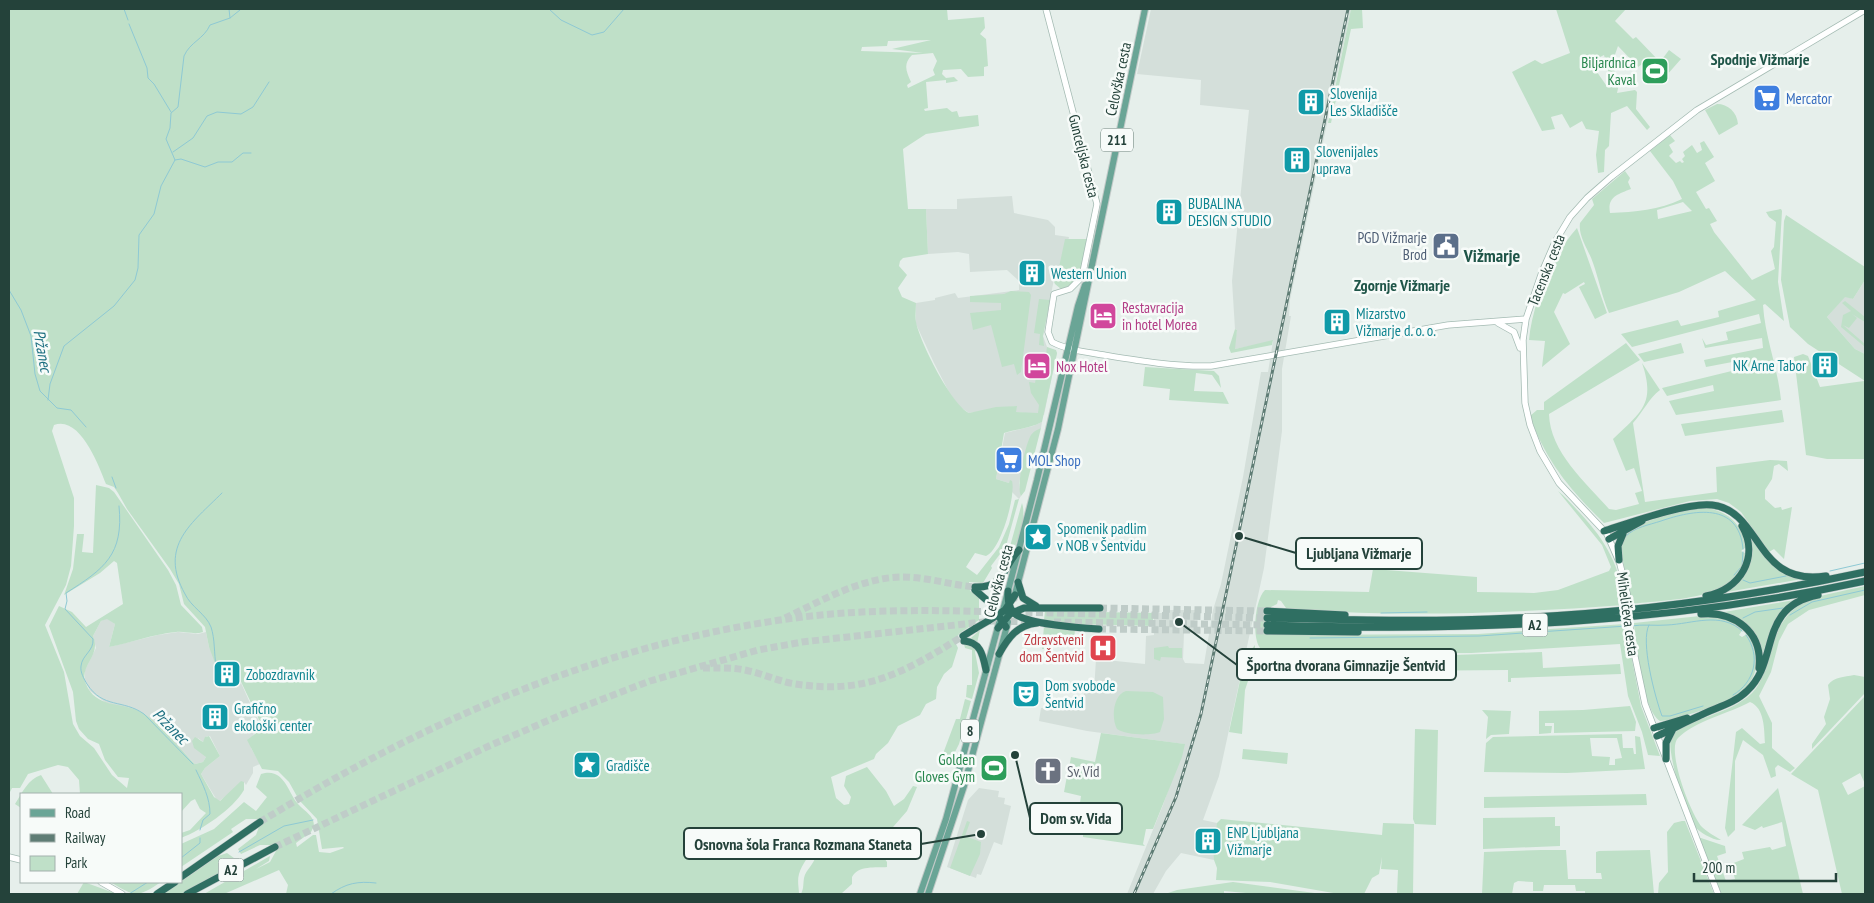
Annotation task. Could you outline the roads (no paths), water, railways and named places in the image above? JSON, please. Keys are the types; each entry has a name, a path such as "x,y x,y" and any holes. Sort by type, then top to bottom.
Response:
{"highway":[{"path":"1604,531 1633,520 1702,505 1717,506 1735,515 1747,527 1764,554 1781,568 1806,577 1844,577"},
{"path":"1672,605 1688,599 1723,591 1742,575 1748,560 1748,544 1744,530 1735,515"},
{"path":"1609,539 1652,517"},
{"path":"1619,560 1620,539 1624,532"},
{"path":"1019,550 1003,575 991,584 977,589 986,598 1006,615 1042,623 1099,629"},
{"name":"A2","path":"1865,572 1672,605 1539,617 1404,620 1393,616 1267,622 1395,628 1529,626 1675,613 1779,598 1865,581"},
{"path":"1018,582 1023,598 1043,608"},
{"path":"1657,736 1739,697 1750,688 1758,676 1773,631 1787,610 1809,597 1836,591 1857,583"},
{"path":"1006,615 1008,591"},
{"path":"998,628 1015,595"},
{"path":"986,670 980,648 966,640 976,628 988,621 1024,608 1100,608"},
{"path":"1675,613 1688,616 1721,614 1742,622 1753,636 1758,647 1758,676"},
{"path":"999,654 1017,630 1028,624 1042,623"},
{"path":"1654,728 1700,715"},
{"path":"1666,759 1666,743 1674,728"},
{"name":"A2","path":"182,876 260,822"},
{"name":"A2","path":"187,894 275,847"},
{"path":"157,894 174,883"}],"main road":[{"name":"Celovška cesta","path":"1015,595 1052,453 1076,349 1090,272 1145,9"},
{"name":"Celovška cesta","path":"1008,591 1079,302 1090,272"},
{"name":"Celovška cesta","path":"928,894 964,786 999,654 1006,615"},
{"name":"Celovška cesta","path":"920,894 946,820 998,628"}],"street":[{"name":"Gunceljska cesta","path":"1046,9 1097,204 1082,277 1075,286 1057,294 1049,337 1052,342 1068,348"},
{"name":"Tacenska cesta","path":"1068,348 1178,366 1223,364 1448,325 1526,319 1542,272 1558,236 1577,208 1600,186 1696,110 1865,10"},
{"name":"Miheličeva cesta","path":"1526,319 1523,340 1527,414 1540,450 1559,483 1604,531 1619,560 1627,593 1631,638 1638,680 1654,728 1718,894"},
{"path":"1491,322 1507,326 1514,332 1519,340 1524,365"},
{"path":"103,883 122,894"}],"waterway":[{"path":"124,9 128,20"},
{"path":"229,9 230,18"},
{"path":"549,9 561,20 592,35 604,32 624,9"},
{"path":"48,400 50,384 64,346 114,306 135,280 138,268 139,235 154,214 161,186 175,160 166,139 170,128 171,113 178,107 184,56 210,25 230,18 240,10"},
{"path":"129,24 147,68 148,78 154,84 171,112"},
{"path":"173,152 193,138 207,116 217,112 241,114 253,107 269,82"},
{"path":"175,160 181,159 205,167 218,162 232,162 243,153 251,153"},
{"name":"Pržanec","path":"9,290 21,310 31,336 35,374 40,391 57,408 71,410 86,427"},
{"name":"Pržanec","path":"112,477 116,488"},
{"path":"216,666 211,627 206,618 185,594 178,577 175,562 177,549 190,525 222,493"},
{"name":"Pržanec","path":"119,506 120,523 118,537 109,559 91,576 66,593 65,609 93,639 92,647 82,662 82,673 93,692 107,701 128,706 144,714 193,764"},
{"path":"1626,536 1638,528 1674,517 1700,512 1712,513 1724,516 1733,523 1740,534 1743,549"},
{"path":"1734,575 1742,566 1743,552"},
{"path":"1830,571 1865,563"},
{"path":"1743,580 1750,583 1786,576"},
{"path":"1790,615 1812,602 1865,590"},
{"path":"1743,618 1755,612 1783,608"},
{"path":"1381,613 1427,612"},
{"path":"1631,626 1667,625 1716,620 1725,621 1742,631"},
{"path":"1649,625 1646,643 1647,656 1652,683 1662,716 1670,716 1703,706"},
{"path":"1310,638 1479,636 1627,626"},
{"path":"1733,695 1746,683 1751,676 1753,668 1753,651 1746,635"},
{"name":"Pržanec","path":"196,770 206,792 210,808 210,814 203,820 200,830"},
{"path":"239,852 284,826 313,820"},
{"name":"Pržanec","path":"182,857 200,843 200,838"},
{"path":"331,894 342,887 352,884 363,882 376,883"},
{"name":"Pržanec","path":"129,894 146,883"}],"tunnel":[{"path":"785,618 857,585 888,578 912,577 975,587"},
{"path":"1100,608 1267,611"},
{"path":"260,822 388,750 454,719 521,690 589,666 659,645 730,629 827,614 901,611 999,612"},
{"path":"1015,612 1267,618"},
{"path":"275,847 489,746 561,715 650,681 758,650 802,642 992,621 1033,622"},
{"path":"1054,622 1267,625"},
{"path":"1099,629 1267,631"},
{"path":"703,668 743,670 790,683 816,686 861,684 901,671 963,636"}],"railway":[{"path":"1134,894 1176,797 1201,714 1348,9"}],"place":[{"name":"Biljardnica Kaval","path":"1655,71"},
{"name":"Mercator","path":"1767,98"},
{"name":"Slovenija Les Skladišče","path":"1311,102"},
{"name":"Slovenijales uprava","path":"1297,160"},
{"name":"BUBALINA DESIGN STUDIO","path":"1169,212"},
{"name":"PGD Vižmarje Brod","path":"1446,246"},
{"name":"Western Union","path":"1032,273"},
{"name":"Restavracija in hotel Morea","path":"1103,316"},
{"name":"Mizarstvo Vižmarje d. o. o.","path":"1337,322"},
{"name":"NK Arne Tabor","path":"1825,365"},
{"name":"Nox Hotel","path":"1037,366"},
{"name":"MOL Shop","path":"1009,460"},
{"name":"Ljubljana Vižmarje","path":"1239,536"},
{"name":"Spomenik padlim v NOB v Šentvidu","path":"1038,537"},
{"name":"Športna dvorana Gimnazije Šentvid","path":"1179,622"},
{"name":"Zdravstveni dom Šentvid","path":"1103,648"},
{"name":"Zobozdravnik","path":"227,674"},
{"name":"Dom svobode Šentvid","path":"1026,694"},
{"name":"Grafično ekološki center","path":"215,717"},
{"name":"Dom sv. Vida","path":"1015,755"},
{"name":"Gradišče","path":"587,765"},
{"name":"Golden Gloves Gym","path":"994,768"},
{"name":"Sv. Vid","path":"1048,771"},
{"name":"Osnovna šola Franca Rozmana Staneta","path":"981,834"},
{"name":"ENP Ljubljana Vižmarje","path":"1208,841"}],"district":[{"name":"Spodnje Vižmarje","path":"1760,59"},
{"name":"Vižmarje","path":"1492,255"},
{"name":"Zgornje Vižmarje","path":"1402,285"}]}
